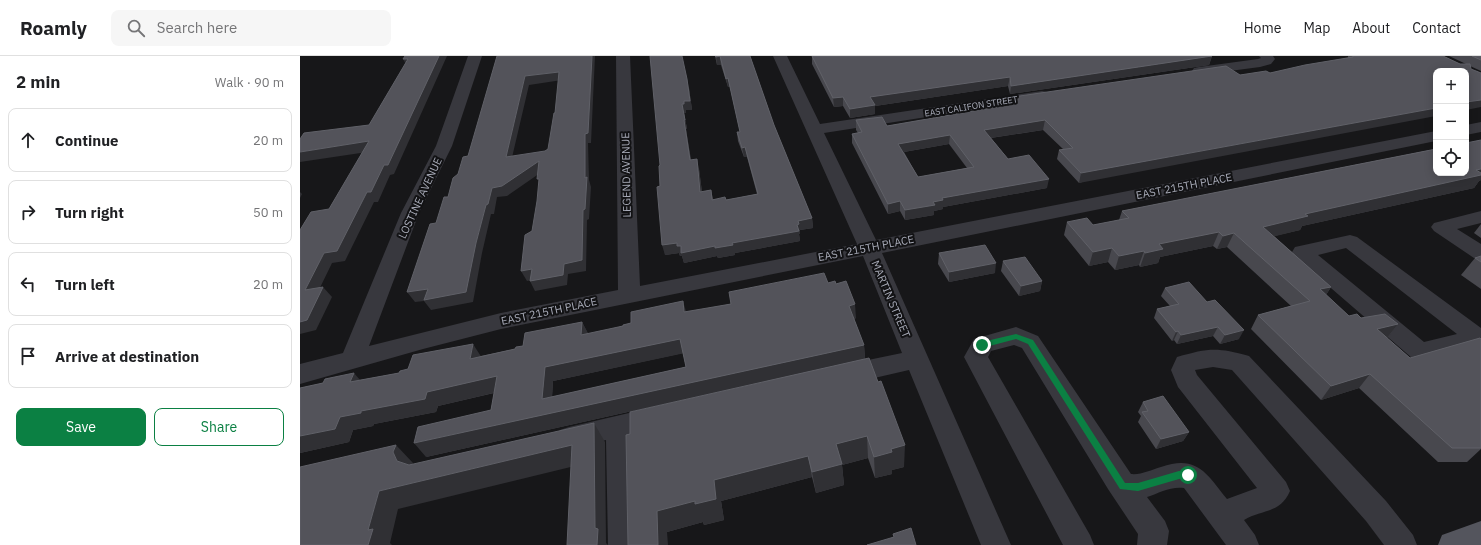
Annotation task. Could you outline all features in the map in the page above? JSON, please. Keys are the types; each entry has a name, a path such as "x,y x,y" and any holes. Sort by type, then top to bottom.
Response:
{"main road":[{"path":"1453,545 1481,535"}],"street":[{"name":"LOSTINE AVENUE","path":"352,360 410,213 444,146 474,56"},
{"name":"LEGEND AVENUE","path":"623,56 629,295"},
{"name":"MARTIN STREET","path":"780,56 869,247 996,545"},
{"path":"1188,73 1260,63 1266,61 1267,58"},
{"name":"EAST CALIFON STREET","path":"815,130 1056,93"},
{"path":"1469,129 1481,127"},
{"name":"EAST 215TH PLACE","path":"300,374 423,340 501,321 1433,137"},
{"path":"1481,217 1441,226 1481,253"},
{"path":"1350,241 1479,339 1420,352 1302,252 1350,241"},
{"path":"1079,545 976,357 982,345 1016,336 1030,342 1123,487 1154,532 1152,545"},
{"path":"1224,518 1229,512 1270,498 1276,491 1188,380 1183,370 1186,364 1210,356 1225,358 1240,363 1376,511 1402,545"},
{"path":"825,379 916,358"},
{"path":"550,442 680,412"},
{"path":"619,426 623,545"},
{"path":"1123,487 1138,487 1179,475 1188,475 1194,479 1244,545"}],"building":[{"path":"405,56 439,56 388,165 384,165 371,192 367,192 337,251 324,253 305,290 323,287 307,320 300,322 300,230 311,212 329,209 369,141 300,152 300,139 304,133 369,125 408,59 403,59"},
{"path":"497,56 592,56 588,133 585,134 585,178 587,177 585,209 583,210 582,260 564,264 563,275 530,281 532,269 521,271 525,235 532,231 537,201 539,161 502,186 492,188 476,243 466,292 424,300 428,289 407,292 430,224 436,223 444,197 448,197 453,178 458,174 463,157 468,156","holes":["559,72 555,113 548,149 545,151 506,157 525,76"]},
{"path":"650,56 682,56 690,101 684,101 684,104 682,104 690,160 697,159 700,192 711,190 712,200 725,197 726,200 758,194 745,147 742,148 737,132 740,132 728,78 726,79 720,56 750,56 774,125 812,218 798,221 799,224 797,225 799,231 732,243 733,245 715,248 715,246 681,253 681,246 677,246 677,243 662,245 657,187 660,186 660,165"},
{"path":"812,56 1212,56 1011,86 1010,77 870,97 875,105 850,109 843,97 833,98"},
{"path":"1353,56 1443,56 1460,64 1470,64 1471,69 1481,73 1481,100 1469,102 1469,68 1433,68 1433,109 1081,173 1059,150 1073,148 1045,120 984,130 1008,159 1029,155 1049,179 942,198 943,200 933,202 935,205 905,210 900,201 888,204 852,134 862,132 856,120 882,117 887,126 1014,104 1013,97 1226,66 1240,75 1266,71 1270,73","holes":["950,135 974,167 918,177 898,144"]},
{"path":"1472,56 1481,56 1481,60"},
{"path":"1481,140 1481,169 1476,170 1481,173 1481,175 1305,214 1308,216 1263,227 1331,287 1320,289 1349,316 1357,314 1361,318 1385,314 1398,324 1377,329 1410,358 1480,338 1481,339 1481,448 1452,448 1370,374 1331,386 1258,315 1310,301 1234,233 1223,236 1219,232 1159,244 1163,249 1119,256 1112,248 1093,252 1067,222 1087,218 1093,225 1129,218 1122,211 1433,150 1433,176 1469,176 1469,142"},
{"path":"985,245 996,263 949,272 939,253"},
{"path":"1481,256 1481,262 1475,258"},
{"path":"1025,257 1042,281 1021,286 1003,261"},
{"path":"824,273 828,283 835,281 836,284 846,281 855,304 849,306 864,345 414,443 418,427 491,410 497,376 427,392 425,399 361,411 361,413 340,417 335,429 300,436 300,388 323,383 325,379 354,373 350,382 399,373 400,371 408,369 413,355 473,344 470,359 523,346 525,333 582,322 581,335 623,326 631,323 631,312 683,301 684,312 731,304 729,292","holes":["680,339 686,367 542,399 545,367"]},
{"path":"1189,282 1207,302 1215,300 1244,330 1225,335 1218,327 1181,335 1178,331 1176,332 1157,309 1179,304 1165,288"},
{"path":"869,358 878,382 881,381 905,445 891,449 892,452 874,457 867,436 836,444 842,464 812,472 808,456 714,480 716,499 695,504 695,501 657,511 658,545 628,545 626,435 630,434 630,412"},
{"path":"1163,396 1189,432 1161,439 1142,412 1148,411 1143,402"},
{"path":"594,423 595,528 598,529 597,545 567,545 572,445 379,491 368,530 373,529 368,545 300,545 300,467 396,445 393,452 397,461 409,465"},
{"path":"911,528 916,545 867,545 894,537 893,534"}],"route":[{"path":"982,345 1016,336 1030,342 1123,487 1138,487 1179,475 1188,475"}]}
